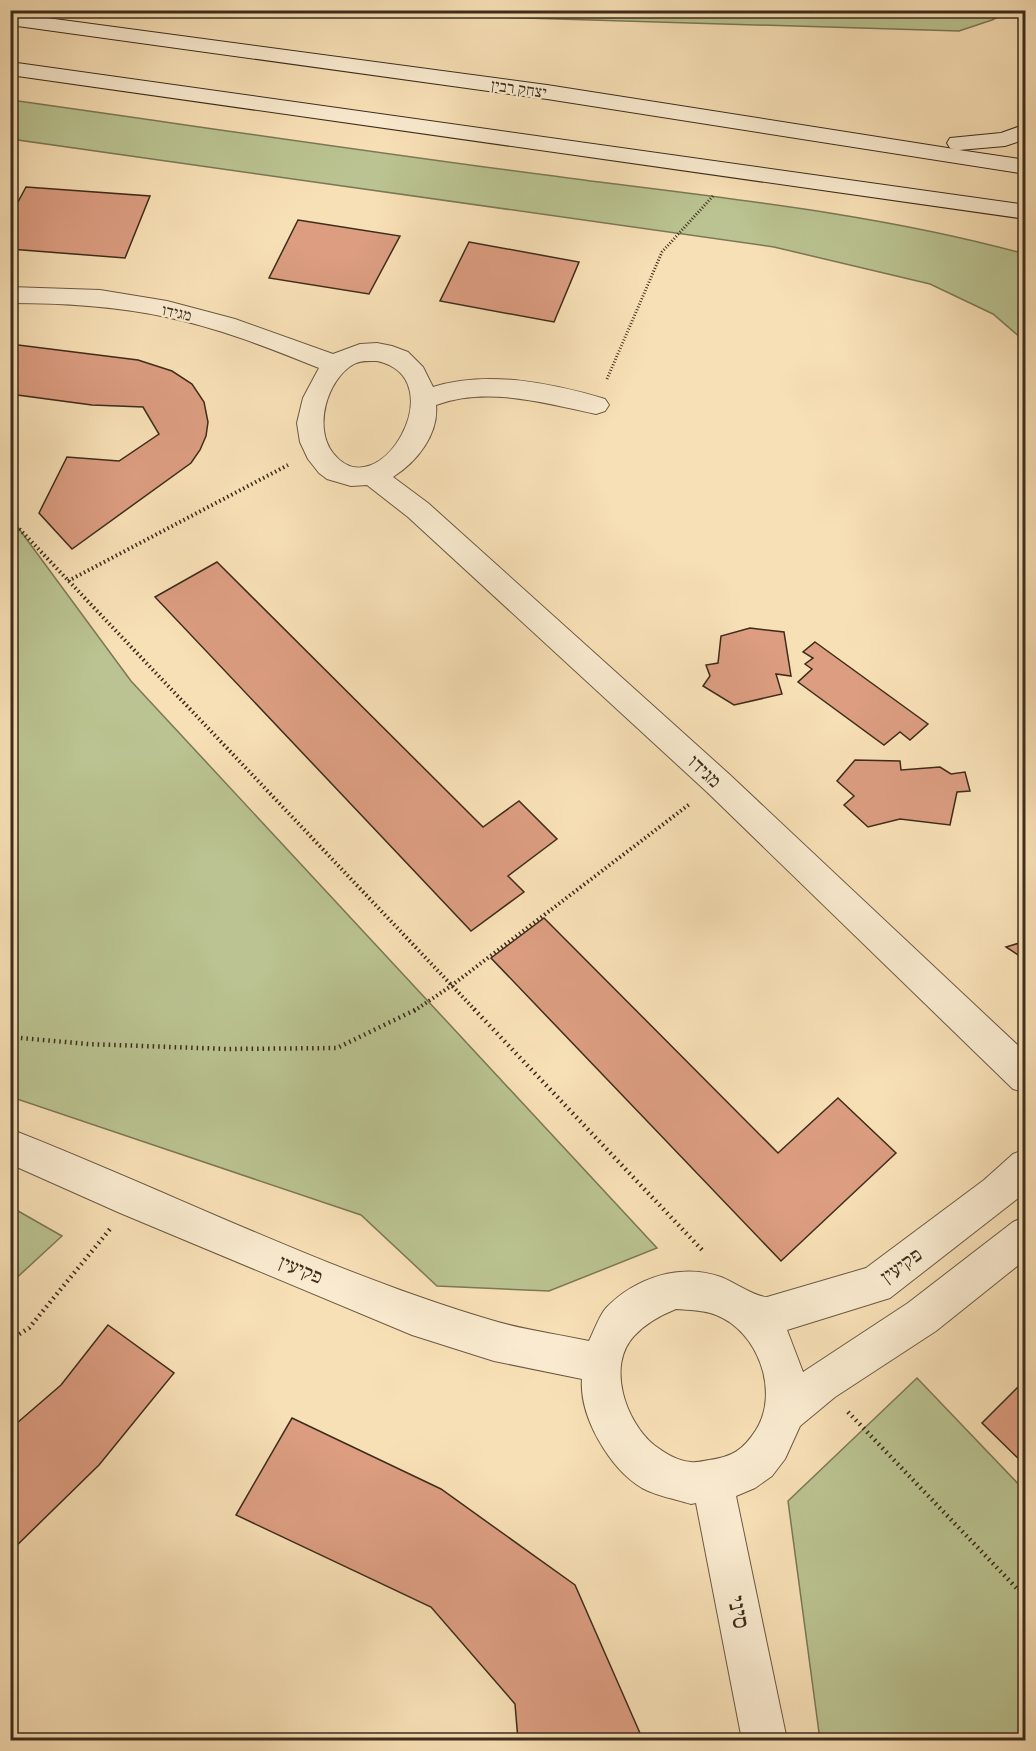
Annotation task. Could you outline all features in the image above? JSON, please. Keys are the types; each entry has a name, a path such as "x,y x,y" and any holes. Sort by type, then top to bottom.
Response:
{"street":[{"name":"יצחק רבין","path":"10,19 547,92 1026,167"},
{"path":"10,68 1026,212"},
{"path":"869,142 979,142 1005,139 1026,131"},
{"path":"924,198 1026,226"},
{"name":"מגידו","path":"10,295 47,294 123,302 187,314 253,333 337,365"},
{"path":"378,352 397,356 409,367 419,382 423,400 424,417 411,449 398,464 373,476 352,477 330,469 316,450 311,433 315,407 323,382 337,365 353,354 378,352"},
{"path":"423,400 457,390 492,389 534,392 596,405"},
{"name":"מגידו","path":"373,476 418,510 718,783 1026,1077"},
{"name":"פקיעין","path":"10,1146 133,1200 412,1315 494,1341 601,1363"},
{"name":"פקיעין","path":"753,1317 767,1317 876,1284 997,1193 1026,1167"},
{"path":"784,1413 821,1383 922,1317 1026,1235"},
{"path":"676,1290 704,1291 730,1300 753,1317 770,1337 781,1361 786,1387 784,1413 776,1438 759,1460 738,1475 713,1484 681,1483 652,1472 627,1451 609,1424 601,1394 601,1363 611,1336 628,1314 650,1299 676,1290"},
{"name":"סיני","path":"713,1484 764,1740"}],"path":[{"path":"596,405 662,252 734,172"},
{"path":"68,580 316,450"},
{"path":"10,519 709,1258"},
{"path":"10,1037 87,1044 227,1049 337,1048 410,1014 451,986 718,783"},
{"path":"10,1340 29,1328 133,1200"},
{"path":"821,1383 1026,1598"}],"green space":[{"path":"357,10 1010,11 992,20 959,31 357,13"},
{"path":"11,100 798,208 969,240 1025,254 1025,339 1022,339 993,314 930,284 774,247 11,139"},
{"path":"11,518 131,681 657,1248 549,1291 437,1286 361,1215 11,1097"},
{"path":"11,1207 62,1236 11,1283"},
{"path":"917,1378 1025,1491 1025,1740 820,1740 788,1501"}],"building":[{"path":"26,187 150,196 125,258 10,249 10,217"},
{"path":"298,220 400,236 369,294 269,278"},
{"path":"469,242 579,262 554,322 440,301"},
{"path":"10,344 138,360 172,371 192,384 204,402 208,422 206,436 200,450 191,463 72,549 39,513 67,457 119,461 159,434 143,407 92,405 10,394"},
{"path":"217,562 483,827 519,801 557,839 508,876 524,892 471,931 155,597"},
{"path":"750,628 784,632 791,676 776,674 782,694 734,705 703,686 710,676 706,665 718,663 721,636"},
{"path":"815,642 928,724 910,740 900,732 884,745 798,682 812,669 805,664 813,658 803,652"},
{"path":"855,760 900,761 901,770 940,767 951,774 965,772 970,791 957,792 950,825 900,819 868,827 844,805 854,796 837,781"},
{"path":"544,918 778,1153 838,1098 896,1153 781,1261 491,958"},
{"path":"1026,941 1026,960 1006,947"},
{"path":"108,1325 174,1373 99,1465 10,1552 10,1429 61,1385"},
{"path":"1026,1379 1026,1466 982,1423"},
{"path":"292,1418 441,1489 575,1585 643,1740 518,1740 515,1704 431,1607 236,1515"}]}
